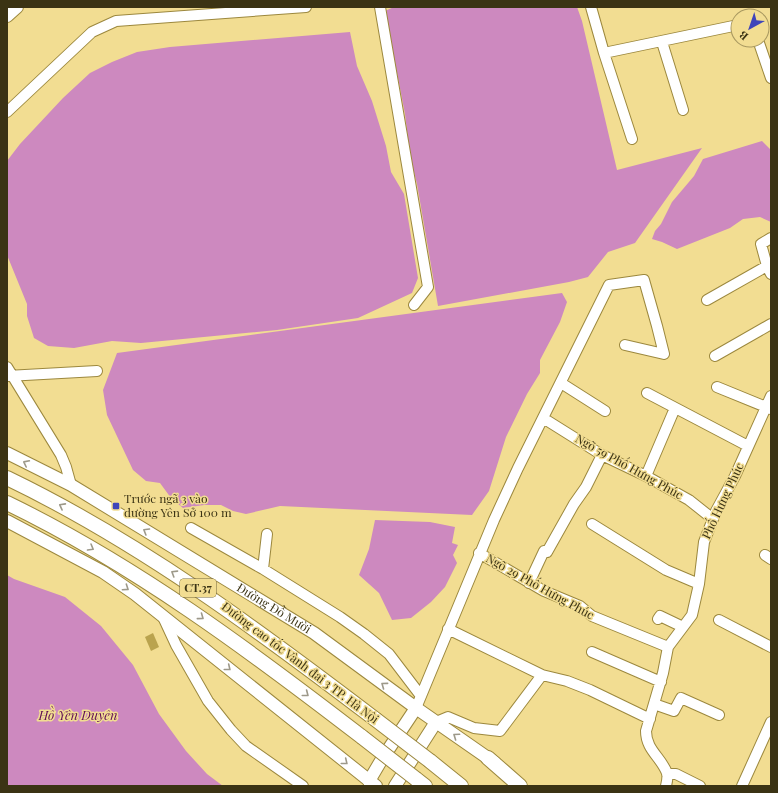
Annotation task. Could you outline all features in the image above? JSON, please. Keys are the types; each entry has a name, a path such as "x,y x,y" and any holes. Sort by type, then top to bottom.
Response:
{"highway":[{"name":"Đường cao tốc Vành đai 3 TP. Hà Nội","path":"7,478 80,516 200,590 290,654 461,786"},
{"name":"Đường cao tốc Vành đai 3 TP. Hà Nội","path":"7,503 67,534 188,608 277,672 421,782"},
{"path":"488,758 520,786"}],"main road":[{"path":"7,16 17,7"},
{"name":"Đường Đỗ Mười","path":"7,454 71,485 314,633 526,786"},
{"path":"7,521 103,572 135,594 372,784 382,760 416,708"},
{"path":"395,786 436,722"}],"street":[{"path":"7,112 92,32 116,20 306,7"},
{"path":"380,7 428,287 414,305"},
{"path":"591,7 604,53 632,139"},
{"path":"604,53 730,27"},
{"path":"662,42 683,110"},
{"path":"761,48 771,78"},
{"path":"707,300 769,270 761,244 771,238"},
{"path":"416,708 479,553 518,468 561,383 585,330 609,285 644,280 658,326 664,354 625,346"},
{"path":"714,356 771,324"},
{"path":"7,367 10,376 61,455 71,485"},
{"path":"10,376 97,371"},
{"path":"561,383 605,411"},
{"path":"717,386 768,408"},
{"path":"647,393 748,446"},
{"name":"Phố Hưng Phúc","path":"668,774 646,739 646,731 661,682 668,648 692,615 699,584 704,542 713,519 768,408 771,396"},
{"path":"646,476 675,408"},
{"name":"Ngõ 59 Phố Hưng Phúc","path":"543,418 602,454 689,500 713,519"},
{"path":"529,582 544,550 547,552 574,504 586,487 602,454"},
{"path":"592,524 666,570 699,584"},
{"path":"191,528 263,569 340,617 364,634 389,654 421,696"},
{"path":"263,569 267,534"},
{"name":"Ngõ 29 Phố Hưng Phúc","path":"479,553 544,592 580,606 592,616 668,648"},
{"path":"163,616 176,645 208,701 230,730 246,746 303,786"},
{"path":"658,619 660,616 683,626"},
{"path":"719,620 771,647"},
{"path":"448,629 542,675 567,681 590,690 650,719"},
{"path":"592,652 661,682"},
{"path":"436,722 448,717 474,728 500,731 542,675"},
{"path":"654,704 674,711 681,698 719,715"},
{"path":"742,786 771,722"},
{"path":"666,786 668,774 676,774 700,786"}],"water":[{"path":"394,7 577,7 582,21 617,170 702,148 635,243 608,252 588,277 569,282 438,306 417,184 410,156 405,114 385,11"},
{"path":"350,32 357,66 372,101 386,146 391,172 404,194 418,278 412,293 358,318 277,330 141,343 112,341 74,348 48,346 34,338 27,316 27,304 7,255 7,161 20,144 63,98 90,73 137,52 170,47"},
{"path":"762,141 771,150 771,222 760,217 743,219 730,228 677,249 652,239 672,202 694,176 703,159"},
{"path":"562,293 567,302 560,322 540,360 540,373 527,394 506,437 489,491 472,515 280,506 246,514 233,511 221,505 204,505 183,508 171,498 160,483 146,481 133,470 107,415 103,390 117,353"},
{"path":"375,520 430,522 455,527 452,543 458,545 453,555 457,563 445,587 431,602 411,618 392,620 379,593 359,575 369,549"},
{"name":"Hồ Yên Duyên","path":"7,575 14,579 65,597 101,626 133,665 159,714 186,751 207,774 223,786 7,786"}],"building":[{"path":"153,633 159,647 151,651 145,637"}],"place":[{"name":"Trước ngã 3 vào đường Yên Sở 100 m","path":"116,506"}]}
